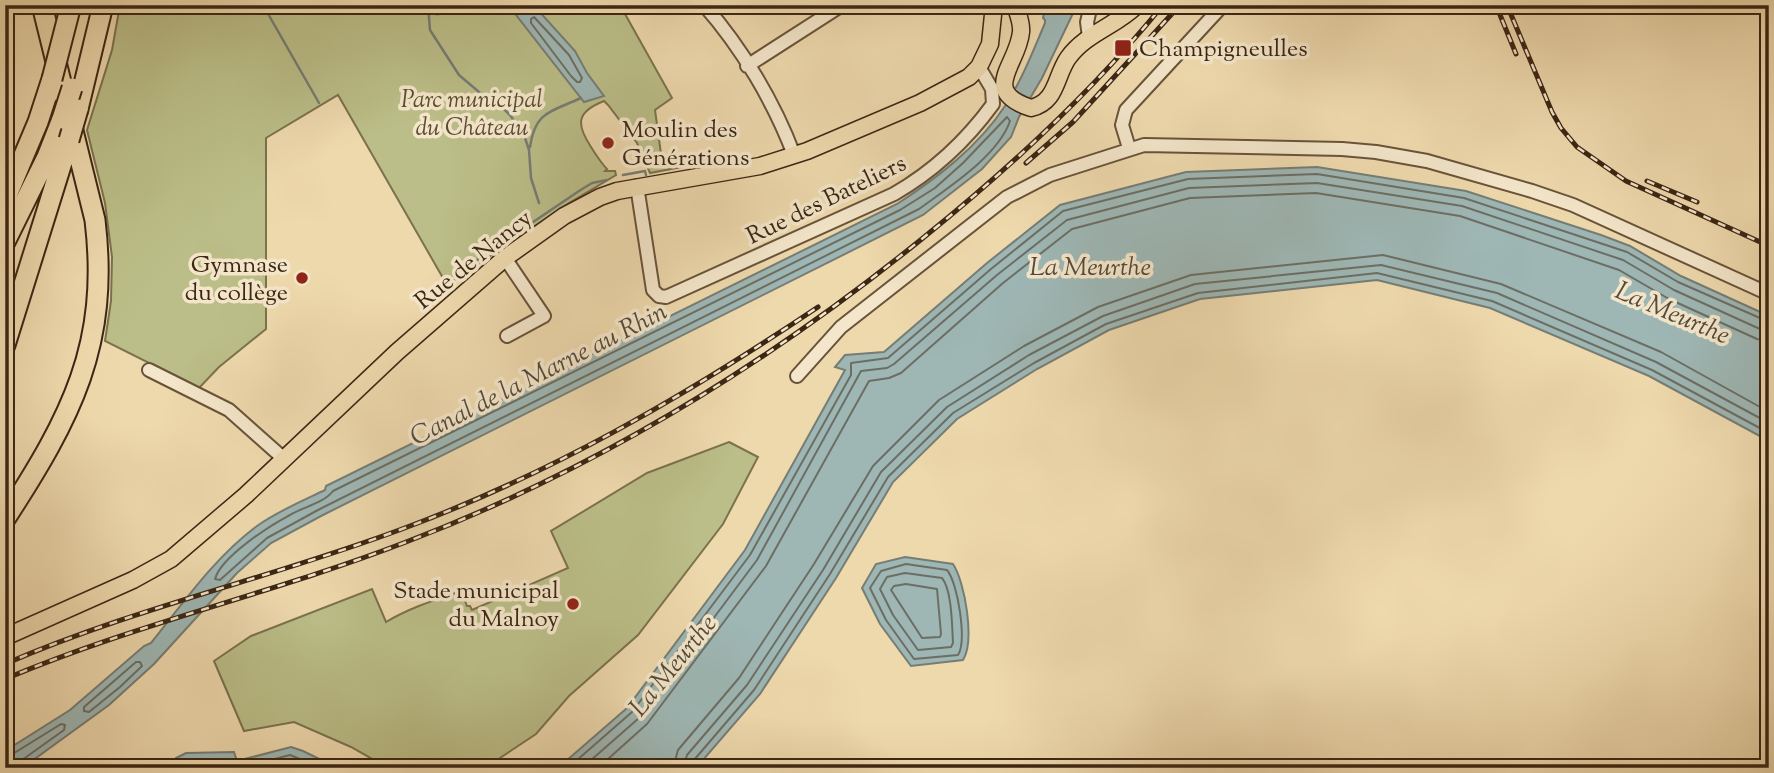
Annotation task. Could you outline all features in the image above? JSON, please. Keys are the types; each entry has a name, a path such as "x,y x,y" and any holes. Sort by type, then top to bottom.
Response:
{"highway":[{"path":"5,519 40,464 71,405 86,364 97,310 99,252 95,220 42,5"},
{"path":"5,200 38,122 71,5"},
{"path":"5,345 69,140 72,88 93,5"},
{"path":"5,243 70,114 103,5"}],"main road":[{"path":"979,66 990,44 994,8 1017,10 1021,34 1004,77 1004,86 1008,96 1028,107 1042,104 1052,95 1066,61 1089,37 1137,5"},
{"name":"Rue de Nancy","path":"5,637 133,580 171,559 246,495 397,352 505,258 542,230 581,206 637,186 760,166 794,155 920,103 969,76 979,66"}],"street":[{"path":"704,5 778,116 794,155"},
{"path":"747,66 842,5"},
{"path":"1089,37 1087,22 1091,5"},
{"path":"1129,148 1122,125 1126,110 1223,5"},
{"name":"Rue des Bateliers","path":"637,186 653,290 666,297 894,194 925,174 951,153 993,104 992,89 979,66"},
{"path":"797,376 841,327 1007,197 1050,175 1144,145 1342,149 1427,161 1573,205 1769,294"},
{"path":"505,258 544,316 507,336"},
{"path":"149,370 229,410 283,458"}],"green space":[{"name":"Parc municipal du Château","path":"120,5 620,5 672,98 655,110 661,154 682,167 650,173 637,143 608,105 604,101 595,105 581,120 583,132 607,169 605,171 615,171 616,175 569,203 447,285 338,95 266,138 266,329 219,367 199,388 105,341 111,301 112,257 105,203 87,130 112,50"},
{"name":"Stade municipal du Malnoy","path":"729,442 758,457 723,524 638,635 569,696 536,734 485,768 388,768 351,747 294,722 244,731 214,661 251,636 372,589 386,622 413,608 461,591 467,606 472,610 568,568 551,531 647,473"}],"water":[{"path":"414,5 458,5 442,14 431,14"},
{"path":"501,5 531,5 537,9 575,51 604,96 584,102 516,15"},
{"path":"1046,5 1077,5 1011,137 982,169 923,215 271,543 237,573 154,664 109,705 25,766 5,768 5,751 70,710 144,646 151,643 214,566 257,526 290,506 325,490 326,486 897,204 927,183 970,148 1005,106 1022,76 1045,23 1043,18"},
{"name":"La Meurthe","path":"1317,167 1466,191 1601,235 1630,246 1681,276 1769,316 1769,441 1649,376 1490,308 1377,280 1200,299 1109,330 1037,369 957,419 893,482 836,578 760,694 696,768 558,768 627,708 745,550 845,370 835,367 845,355 884,352 987,263 1060,205 1186,172"},
{"path":"905,557 953,564 965,597 967,612 968,640 963,660 911,666 880,624 862,588 876,564"},
{"path":"291,747 338,768 155,768 175,763 176,758 186,753 234,752 237,761"}],"waterway":[{"path":"263,5 319,103"},
{"path":"428,5 430,30 459,75 500,105 524,135 529,150 531,178 539,203"},
{"path":"530,147 532,135 540,119 581,98"},
{"path":"623,175 645,171 646,175"},
{"path":"446,281 579,191 592,183 607,180"}],"railway":[{"path":"5,679 54,659 406,542 544,482 676,411 803,329 923,238 1049,128 1108,68 1163,5"},
{"path":"1026,163 1073,122 1180,5"},
{"path":"1496,5 1516,54"},
{"path":"1507,5 1552,112 1577,147 1626,181 1769,246"},
{"path":"1647,181 1697,202"},
{"path":"5,664 103,626 353,547 457,507 565,458 617,430 719,371 818,307"}],"place":[{"name":"Champigneulles","path":"1123,48"},
{"name":"Moulin des Générations","path":"608,143"},
{"name":"Gymnase du collège","path":"302,278"},
{"name":"Stade municipal du Malnoy","path":"573,604"}],"water label":[{"name":"Canal de la Marne au Rhin","path":"538,373"}]}
